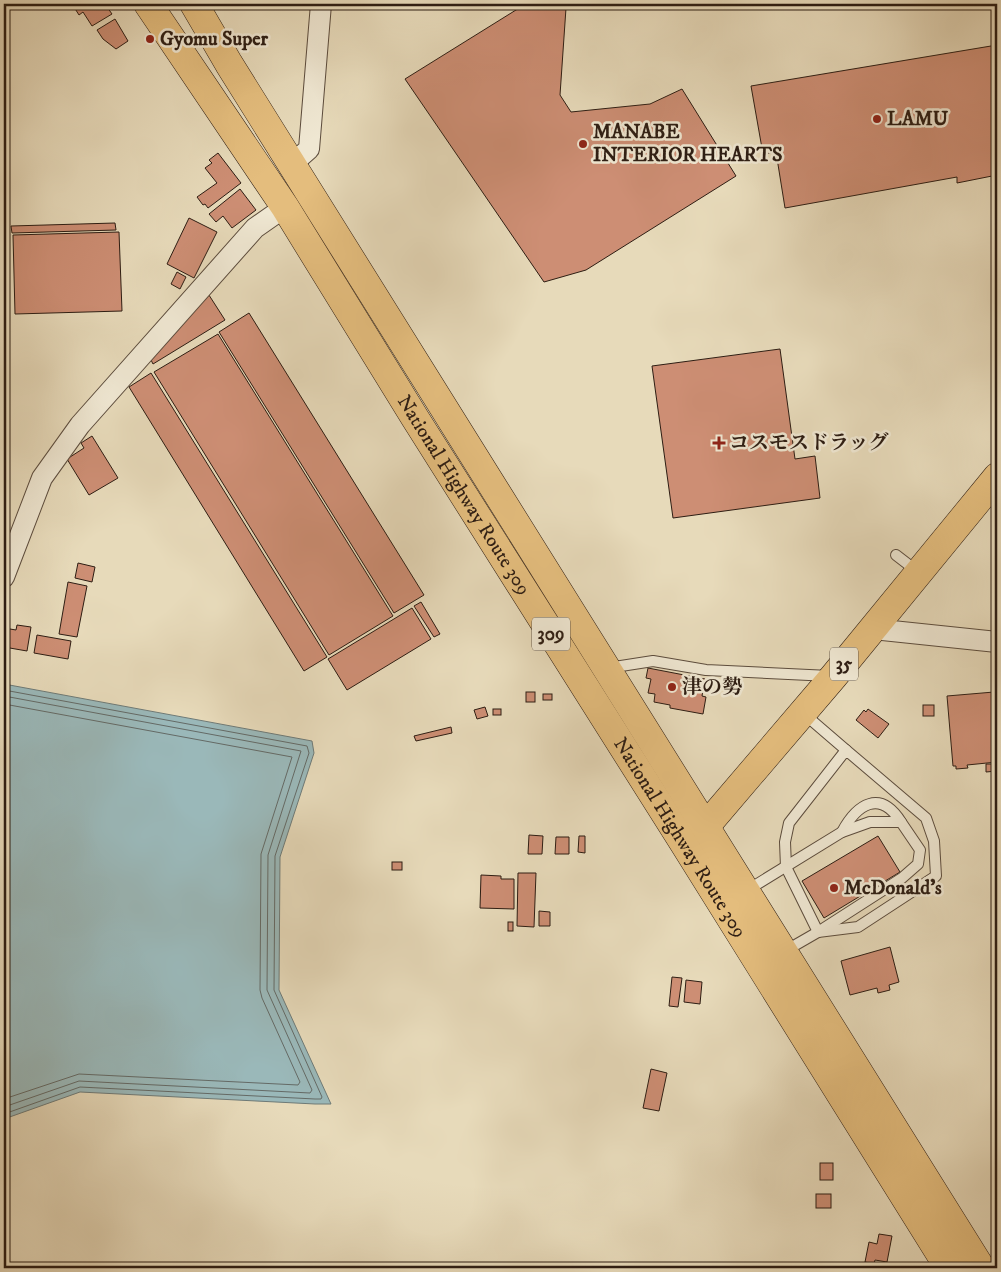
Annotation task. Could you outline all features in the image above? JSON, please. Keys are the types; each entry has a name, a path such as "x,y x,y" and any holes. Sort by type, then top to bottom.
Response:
{"main road":[{"name":"National Highway Route 309","path":"148,4 285,207 415,418 949,1268"},
{"name":"National Highway Route 309","path":"194,4 229,64 981,1268"},
{"name":"35","path":"682,842 706,826 834,676 997,478"}],"street":[{"path":"292,164 309,149 321,4"},
{"path":"4,577 42,478 80,425 255,228 285,207"},
{"path":"873,629 997,642"}],"lane":[{"path":"896,555 919,572"},
{"path":"607,668 653,661 706,670 834,676"},
{"path":"803,713 926,818 934,841 936,876 858,927 818,932"},
{"path":"818,932 786,867 785,842 788,823 846,750"},
{"path":"784,952 902,878 918,864 920,850 895,812 880,803 865,805 850,818 842,832"},
{"path":"746,891 842,832 870,822 901,822"}],"water":[{"path":"4,684 312,741 314,753 280,857 279,990 331,1104 80,1092 4,1119"}],"building":[{"path":"78,4 105,4 112,14 92,26 83,12 79,15 74,7"},
{"name":"MANABE INTERIOR HEARTS","path":"524,5 566,8 560,95 571,112 650,104 682,89 736,176 586,270 544,282 405,79"},
{"path":"115,19 128,41 116,49 103,39 97,30"},
{"name":"LAMU","path":"997,45 997,175 957,183 957,177 785,208 776,152 763,154 751,86"},
{"path":"218,153 241,183 208,208 197,197 217,183 205,168 212,163 209,160"},
{"path":"240,189 256,210 232,228 223,216 216,222 209,214"},
{"path":"189,218 217,232 194,278 167,264"},
{"path":"115,223 116,230 12,233 11,226"},
{"path":"119,232 122,311 15,314 13,235"},
{"path":"177,272 186,277 180,289 171,284"},
{"path":"207,292 225,320 153,364 150,358"},
{"path":"249,313 424,595 394,613 219,332"},
{"path":"218,334 393,616 329,655 154,372"},
{"path":"780,349 795,459 815,456 820,498 673,518 652,366"},
{"path":"151,373 327,657 304,671 129,387"},
{"path":"92,436 118,478 89,495 67,459 84,448 81,443"},
{"path":"78,563 95,567 92,582 75,578"},
{"path":"68,582 87,586 77,637 59,634"},
{"path":"421,602 440,634 434,637 414,606"},
{"path":"412,608 431,639 347,690 328,659"},
{"path":"17,625 31,627 27,651 4,647 4,628 16,630"},
{"path":"37,635 71,641 68,659 34,653"},
{"path":"648,668 705,679 702,696 706,697 703,714 670,708 670,705 654,702 655,694 648,693 651,679 646,678"},
{"path":"526,692 535,692 535,702 526,702"},
{"path":"994,692 994,699 997,698 997,707 995,707 997,762 967,765 968,768 956,769 956,766 953,766 947,696"},
{"path":"543,694 552,694 552,700 543,700"},
{"path":"923,705 934,705 934,716 923,716"},
{"path":"485,707 488,716 477,719 474,710"},
{"path":"493,709 501,709 501,715 493,715"},
{"path":"868,709 889,724 878,738 856,720 864,710 866,712"},
{"path":"451,727 452,733 416,741 414,736"},
{"path":"986,764 997,764 997,771 986,772"},
{"path":"529,835 543,836 542,854 528,854"},
{"path":"579,836 585,836 585,853 578,852"},
{"path":"878,836 900,872 824,918 802,881"},
{"path":"556,837 569,837 569,854 555,854"},
{"path":"392,862 402,862 402,870 392,870"},
{"path":"518,873 536,873 534,927 517,926"},
{"path":"481,875 501,876 501,879 514,879 514,909 480,908"},
{"path":"539,911 550,912 550,926 539,926"},
{"path":"508,922 513,922 513,931 508,931"},
{"path":"890,947 899,982 889,985 890,990 878,993 877,988 850,995 841,961"},
{"path":"672,977 682,978 678,1007 669,1006"},
{"path":"686,980 702,982 700,1004 684,1002"},
{"path":"651,1069 667,1073 659,1111 643,1108"},
{"path":"820,1163 833,1163 833,1180 820,1180"},
{"path":"816,1194 831,1194 831,1208 816,1208"},
{"path":"879,1234 892,1236 887,1262 875,1260 874,1264 865,1262 869,1242 877,1244"}],"place":[{"name":"Gyomu Super","path":"150,39"},
{"name":"LAMU","path":"877,119"},
{"name":"MANABE INTERIOR HEARTS","path":"583,144"},
{"name":"コスモスドラッグ","path":"719,443"},
{"name":"津の勢","path":"672,687"},
{"name":"McDonald's","path":"834,888"}]}
